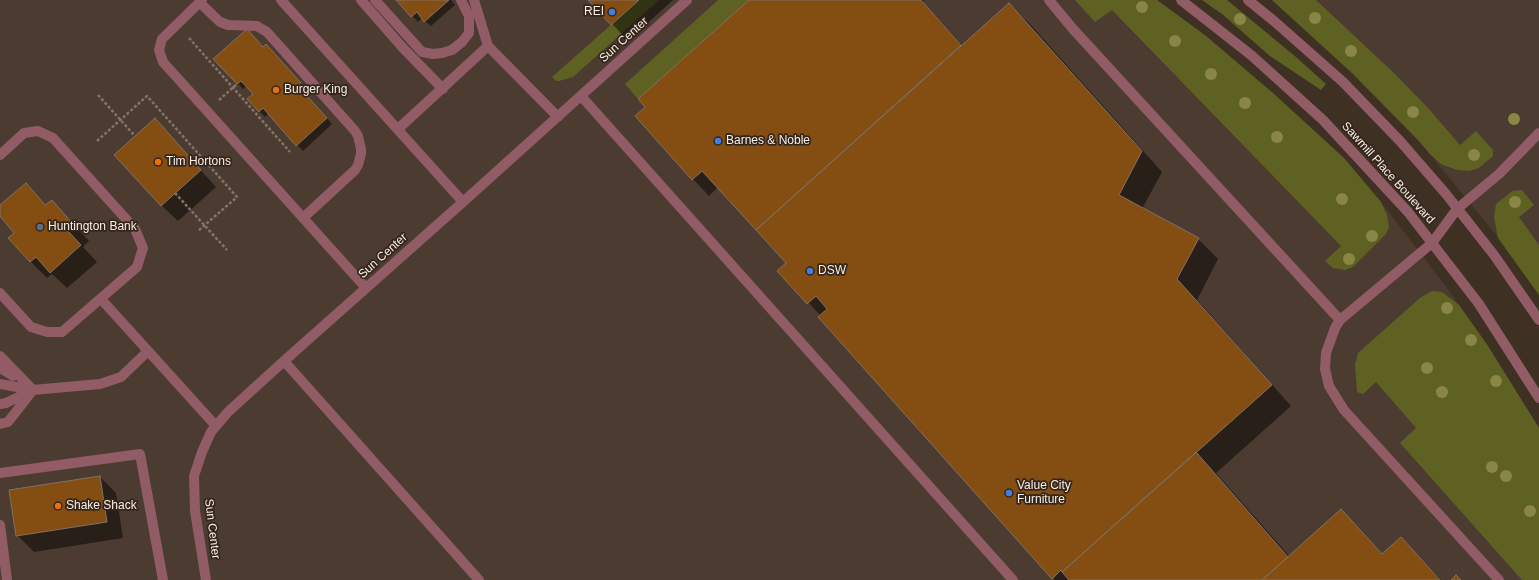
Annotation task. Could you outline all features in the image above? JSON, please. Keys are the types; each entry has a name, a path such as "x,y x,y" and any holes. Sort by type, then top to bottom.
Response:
{"street":[{"path":"281,0 464,202"},
{"path":"361,0 403,48 443,89"},
{"path":"375,0 422,52 433,54 442,54 452,50 462,42 468,33 469,16 461,0"},
{"path":"474,0 488,46 558,117"},
{"name":"Sun Center","path":"206,580 195,511 194,476 202,452 216,426 228,412 284,361 464,202 687,0"},
{"path":"1049,0 1073,29 1340,320"},
{"name":"Sawmill Place Boulevard","path":"1181,0 1251,55 1323,120 1408,212 1479,304 1539,398"},
{"path":"1248,0 1274,20 1344,82 1400,141 1494,255 1539,320"},
{"path":"303,218 355,170 361,154 358,136 267,32 258,26 233,25 220,22 201,1 162,39 159,50 163,62 208,111 303,218 366,288"},
{"path":"398,129 488,46"},
{"path":"581,96 1013,580"},
{"path":"0,155 24,133 38,131 53,138 135,229 143,248 137,267 62,332 47,332 31,327 0,293"},
{"path":"1499,580 1344,410 1329,386 1325,369 1326,353 1335,328 1340,320 1432,243 1457,209 1490,182 1539,133"},
{"path":"101,299 216,426"},
{"path":"0,384 33,390 100,384 121,377 148,351"},
{"path":"0,356 33,390"},
{"path":"284,361 479,580"},
{"path":"0,368 33,390"},
{"path":"0,404 6,403 33,390"},
{"path":"0,424 8,422 33,390"},
{"path":"0,473 140,454 163,580"},
{"path":"0,525 7,580"}],"path":[{"path":"177,24 290,152"},
{"path":"208,111 237,84"},
{"path":"98,95 135,136"},
{"path":"97,141 147,96 236,197 198,231"},
{"path":"175,192 227,250"}],"shaded area":[{"path":"0,0 1157,0 1206,36 1274,94 1344,158 1381,202 1447,288 1488,346 1539,428 1539,580 0,580"},
{"path":"639,0 659,0 573,77 556,81 552,77"},
{"path":"718,0 749,0 638,99 625,84"},
{"path":"1075,0 1157,0 1206,36 1274,94 1344,158 1381,202 1387,215 1389,227 1386,234 1353,267 1345,270 1333,268 1325,261 1341,246 1112,10 1095,22"},
{"path":"1202,0 1227,0 1326,84 1321,90 1270,56 1222,14"},
{"path":"1272,0 1539,0 1539,295 1498,237 1418,140 1352,73"},
{"path":"1272,0 1316,0 1394,73 1429,109 1460,145 1476,131 1493,150 1493,156 1479,168 1469,171 1457,170 1441,164 1352,73"},
{"path":"1522,190 1534,205 1519,217 1539,245 1539,295 1498,238 1494,217 1496,204 1512,191"},
{"path":"1432,291 1442,292 1459,305 1488,346 1539,428 1539,580 1522,580 1400,443 1416,428 1376,382 1363,394 1357,392 1355,364 1358,353 1420,298"}],"building":[{"path":"396,0 449,0 424,22 417,12 411,17"},
{"name":"REI","path":"588,0 639,0 611,25"},
{"path":"749,0 921,0 961,45 756,230 702,171 692,180 635,116 645,107 638,99"},
{"path":"1009,3 1142,151 1119,195 1199,238 1177,279 1272,385 1062,572 1061,570 1052,579 818,317 827,309 816,296 807,304 777,271 786,263 756,230"},
{"name":"Burger King","path":"247,29 263,47 266,44 301,83 298,86 327,118 296,146 263,108 259,112 247,99 253,94 241,81 237,84 213,59"},
{"name":"Tim Hortons","path":"155,118 201,170 161,206 114,155"},
{"name":"Huntington Bank","path":"26,183 45,205 52,200 73,224 67,230 81,245 50,273 36,257 30,262 8,238 14,233 0,216 0,205"},
{"path":"1196,452 1288,557 1262,580 1069,580 1062,572"},
{"name":"Shake Shack","path":"100,476 107,522 16,536 9,490"},
{"path":"1341,509 1382,554 1401,537 1440,580 1262,580"},
{"path":"1456,575 1461,580 1451,580"}],"place":[{"name":"REI","path":"612,12"},
{"name":"Burger King","path":"276,90"},
{"name":"Barnes & Noble","path":"718,141"},
{"name":"Tim Hortons","path":"158,162"},
{"name":"Huntington Bank","path":"40,227"},
{"name":"DSW","path":"810,271"},
{"name":"Value City Furniture","path":"1009,493"},
{"name":"Shake Shack","path":"58,506"}]}
